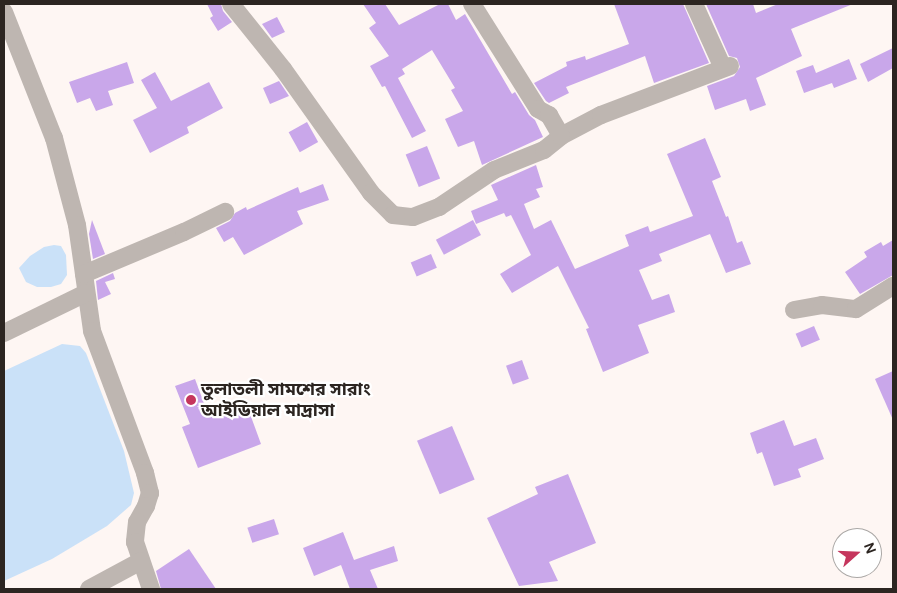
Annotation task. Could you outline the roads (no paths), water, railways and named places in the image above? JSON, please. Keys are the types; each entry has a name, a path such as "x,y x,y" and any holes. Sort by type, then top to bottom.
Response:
{"street":[{"path":"231,4 283,69 370,193 393,215 413,216 439,207 494,170 544,150 562,136 601,115 726,67 694,4"},
{"path":"472,4 538,109 549,115 562,136"},
{"path":"4,12 54,138 77,225 92,331 145,473 150,493 146,506 137,522 135,542 151,589"},
{"path":"84,274 184,232 225,212"},
{"path":"794,310 822,305 856,309 893,286"},
{"path":"4,333 86,293"},
{"path":"89,589 141,561"}],"water":[{"path":"61,246 66,255 67,275 61,284 51,287 37,287 26,282 19,268 30,256 44,247"},
{"path":"62,344 80,346 86,353 124,451 134,493 131,505 107,526 52,559 4,581 4,371"}],"place":[{"name":"তুলাতলী সামশের সারাং আইডিয়াল মাদ্রাসা","path":"191,400"}]}
